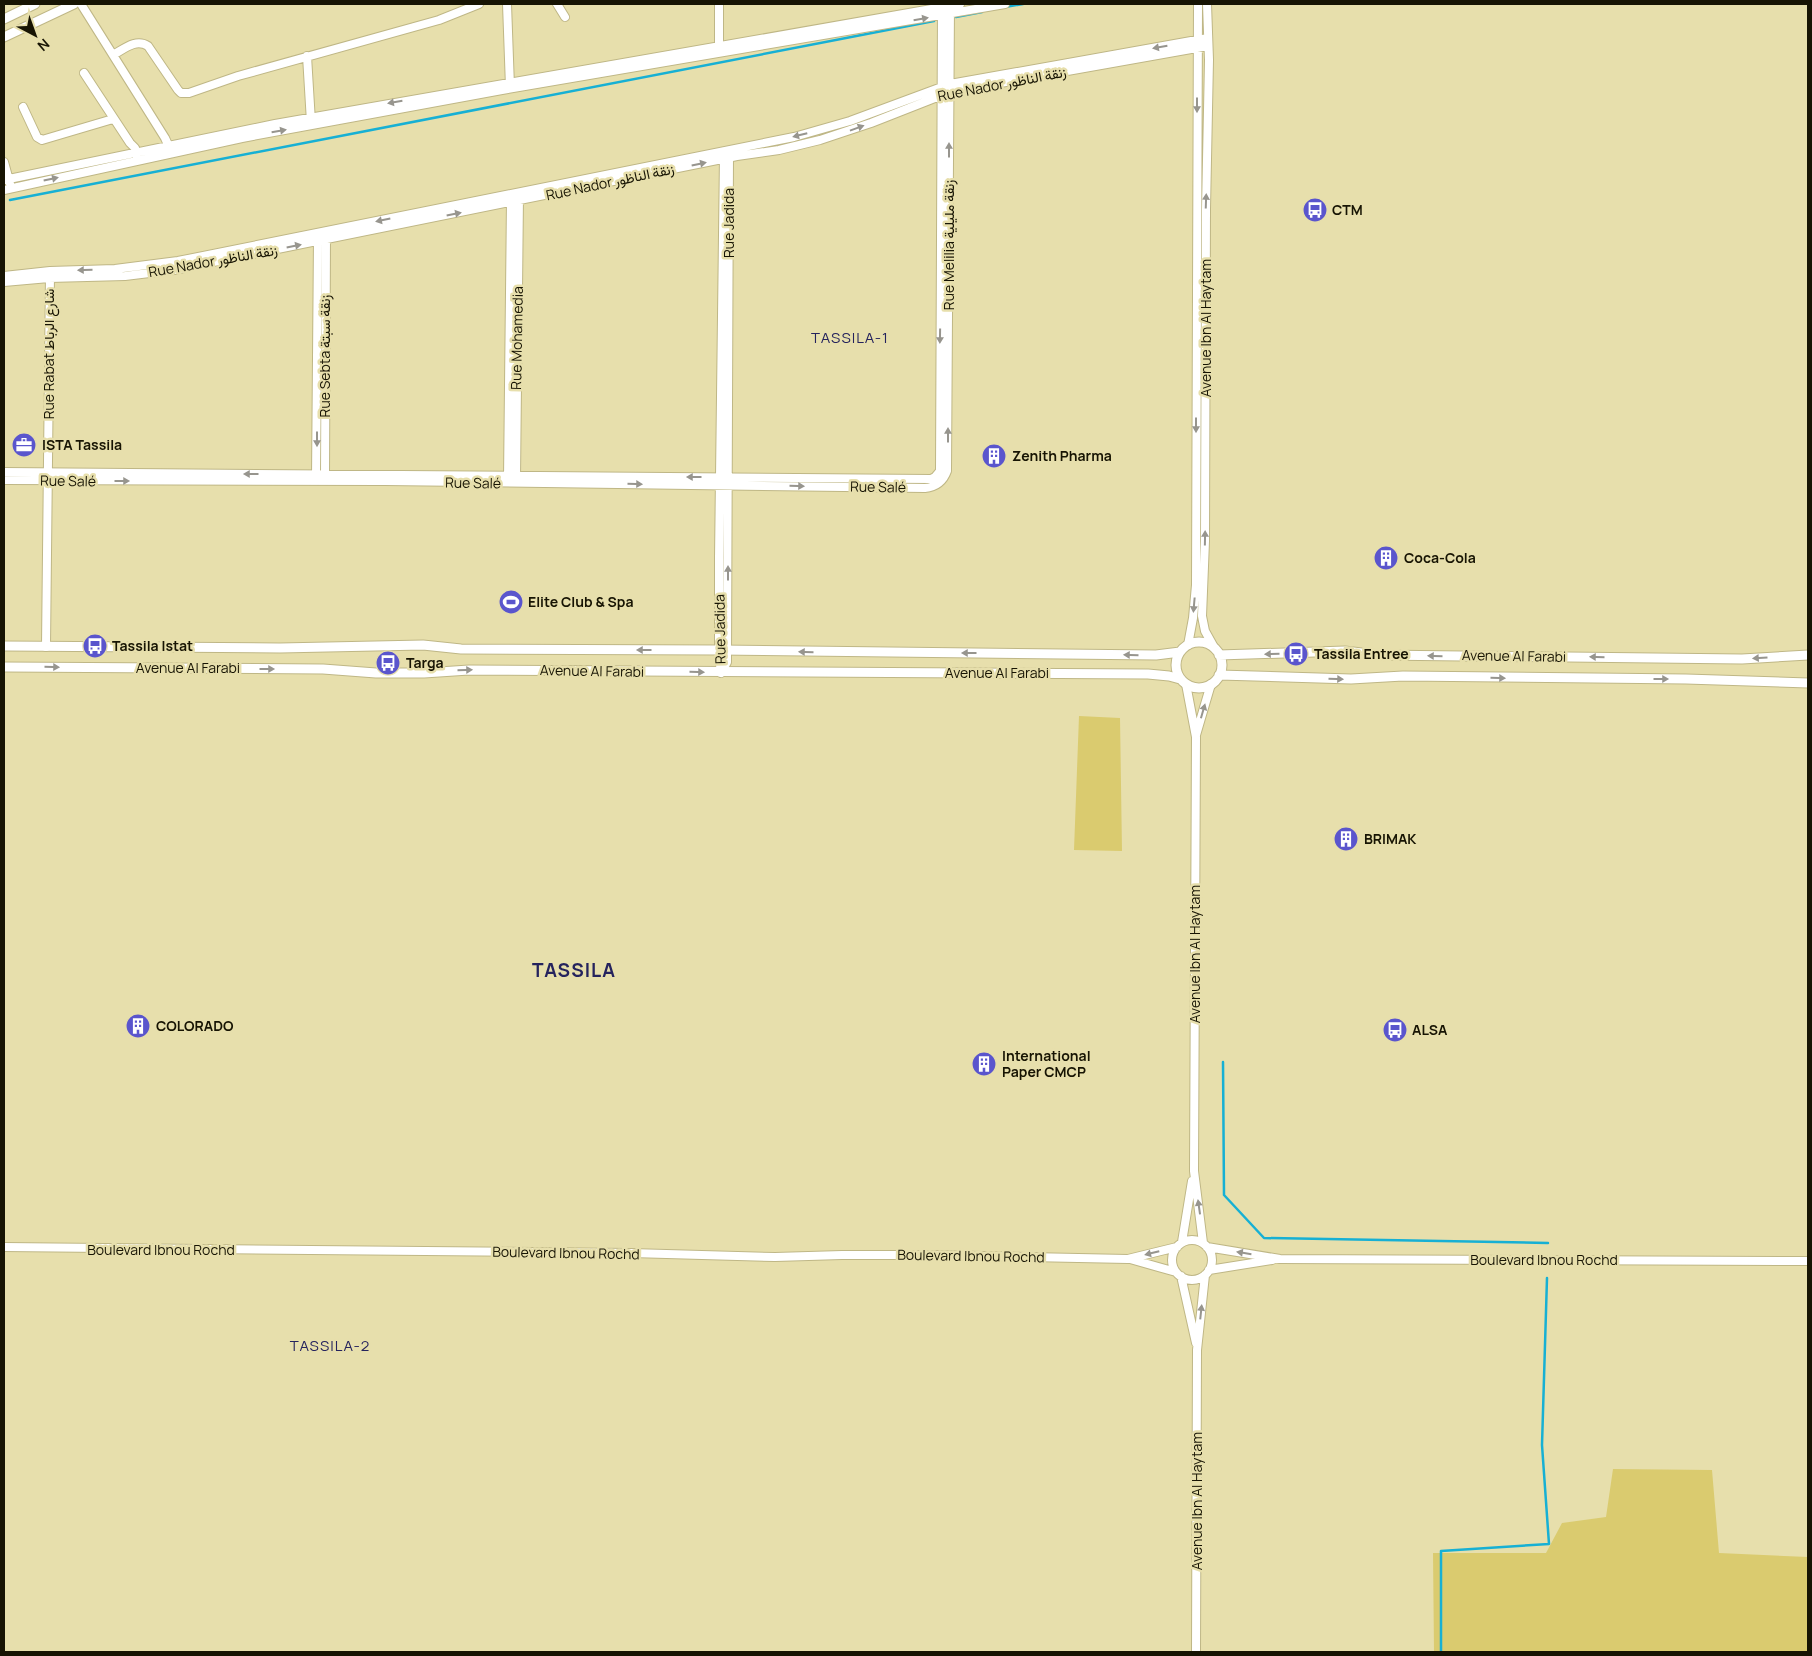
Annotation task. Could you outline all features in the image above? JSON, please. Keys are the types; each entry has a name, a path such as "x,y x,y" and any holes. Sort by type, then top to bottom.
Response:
{"street":[{"path":"4,19 35,4"},
{"path":"4,38 74,4"},
{"path":"81,4 170,150"},
{"path":"113,56 133,44 144,43 178,90 186,94 238,76 439,20 479,4"},
{"path":"507,4 510,86"},
{"path":"557,4 565,17"},
{"path":"718,4 718,50"},
{"path":"946,10 960,4"},
{"path":"6,180 134,157 311,121 946,10 1005,4"},
{"name":"Avenue Ibn Al Haytam","path":"1188,645 1196,585 1198,4"},
{"name":"Avenue Ibn Al Haytam","path":"1207,4 1205,476 1202,616 1205,631 1217,652"},
{"name":"Rue Melilia زنقة مليلية","path":"938,480 948,471 946,10"},
{"name":"Rue Nador زنقة الناظور","path":"4,276 158,265 322,236 727,154 779,150 820,140 871,123 946,89 1208,42"},
{"path":"308,56 311,121"},
{"path":"84,73 113,119 135,148 134,157"},
{"path":"23,107 38,137 42,140 113,119"},
{"name":"Rue Jadida","path":"721,672 727,662 723,650 727,154"},
{"path":"4,162 7,189 134,157"},
{"name":"Rue Mohamedia","path":"512,480 515,198"},
{"path":"1196,232 1206,231"},
{"name":"Rue Sebta زنقة سبتة","path":"321,478 322,236"},
{"name":"Rue Nador زنقة الناظور","path":"4,282 50,274"},
{"name":"Rue Rabat شارع الرباط","path":"46,647 50,274"},
{"name":"Rue Salé","path":"4,472 48,477"},
{"name":"Rue Salé","path":"4,480 48,477 724,481 925,488 934,487 938,480"},
{"path":"1202,643 1217,652 1221,670 1219,676 1211,684 1197,688 1183,682 1176,668 1180,652 1188,645 1202,643"},
{"name":"Avenue Al Farabi","path":"4,646 280,648 423,645 461,649 1149,655 1168,655 1180,652"},
{"name":"Avenue Al Farabi","path":"1217,652 1345,652 1378,655 1742,659 1808,655"},
{"name":"Avenue Al Farabi","path":"4,667 323,669 376,673 424,673 468,670 1159,674 1183,682"},
{"name":"Avenue Al Farabi","path":"1219,676 1351,679 1403,676 1686,679 1808,683"},
{"name":"Avenue Ibn Al Haytam","path":"1183,682 1196,737 1194,1171 1205,1245"},
{"name":"Avenue Ibn Al Haytam","path":"1196,737 1211,684"},
{"name":"Avenue Ibn Al Haytam","path":"1179,1244 1194,1171"},
{"path":"1195,1240 1205,1245 1212,1257 1207,1272 1193,1280 1178,1274 1172,1259 1179,1244 1195,1240"},
{"name":"Boulevard Ibnou Rochd","path":"1128,1259 1179,1244"},
{"name":"Boulevard Ibnou Rochd","path":"1205,1245 1280,1259"},
{"name":"Boulevard Ibnou Rochd","path":"4,1248 632,1253 775,1257 925,1255 1128,1259 1178,1274"},
{"name":"Boulevard Ibnou Rochd","path":"1207,1272 1280,1259 1808,1261"},
{"name":"Avenue Ibn Al Haytam","path":"1196,1652 1197,1350 1207,1272"},
{"name":"Avenue Ibn Al Haytam","path":"1178,1274 1197,1350"}],"shaded area":[{"path":"1079,716 1120,718 1122,851 1074,850"},
{"path":"1613,1469 1712,1470 1719,1553 1808,1557 1808,1652 1434,1652 1433,1553 1546,1553 1562,1523 1606,1517"}],"waterway":[{"path":"1005,7 1023,4"},
{"path":"956,17 982,12"},
{"path":"10,200 934,21"},
{"path":"1223,1062 1224,1195 1264,1238 1548,1243"},
{"path":"1441,1652 1441,1551 1549,1544 1542,1445 1547,1278"}],"place":[{"name":"CTM","path":"1315,210"},
{"name":"ISTA Tassila","path":"24,445"},
{"name":"Zenith Pharma","path":"994,456"},
{"name":"Coca-Cola","path":"1386,558"},
{"name":"Elite Club & Spa","path":"511,602"},
{"name":"Tassila Istat","path":"95,646"},
{"name":"Tassila Entree","path":"1296,654"},
{"name":"Targa","path":"388,663"},
{"name":"BRIMAK","path":"1346,839"},
{"name":"COLORADO","path":"138,1026"},
{"name":"ALSA","path":"1395,1030"},
{"name":"International Paper CMCP","path":"984,1064"}],"district":[{"name":"TASSILA-1","path":"850,338"},
{"name":"TASSILA","path":"574,970"},
{"name":"TASSILA-2","path":"330,1346"}]}
